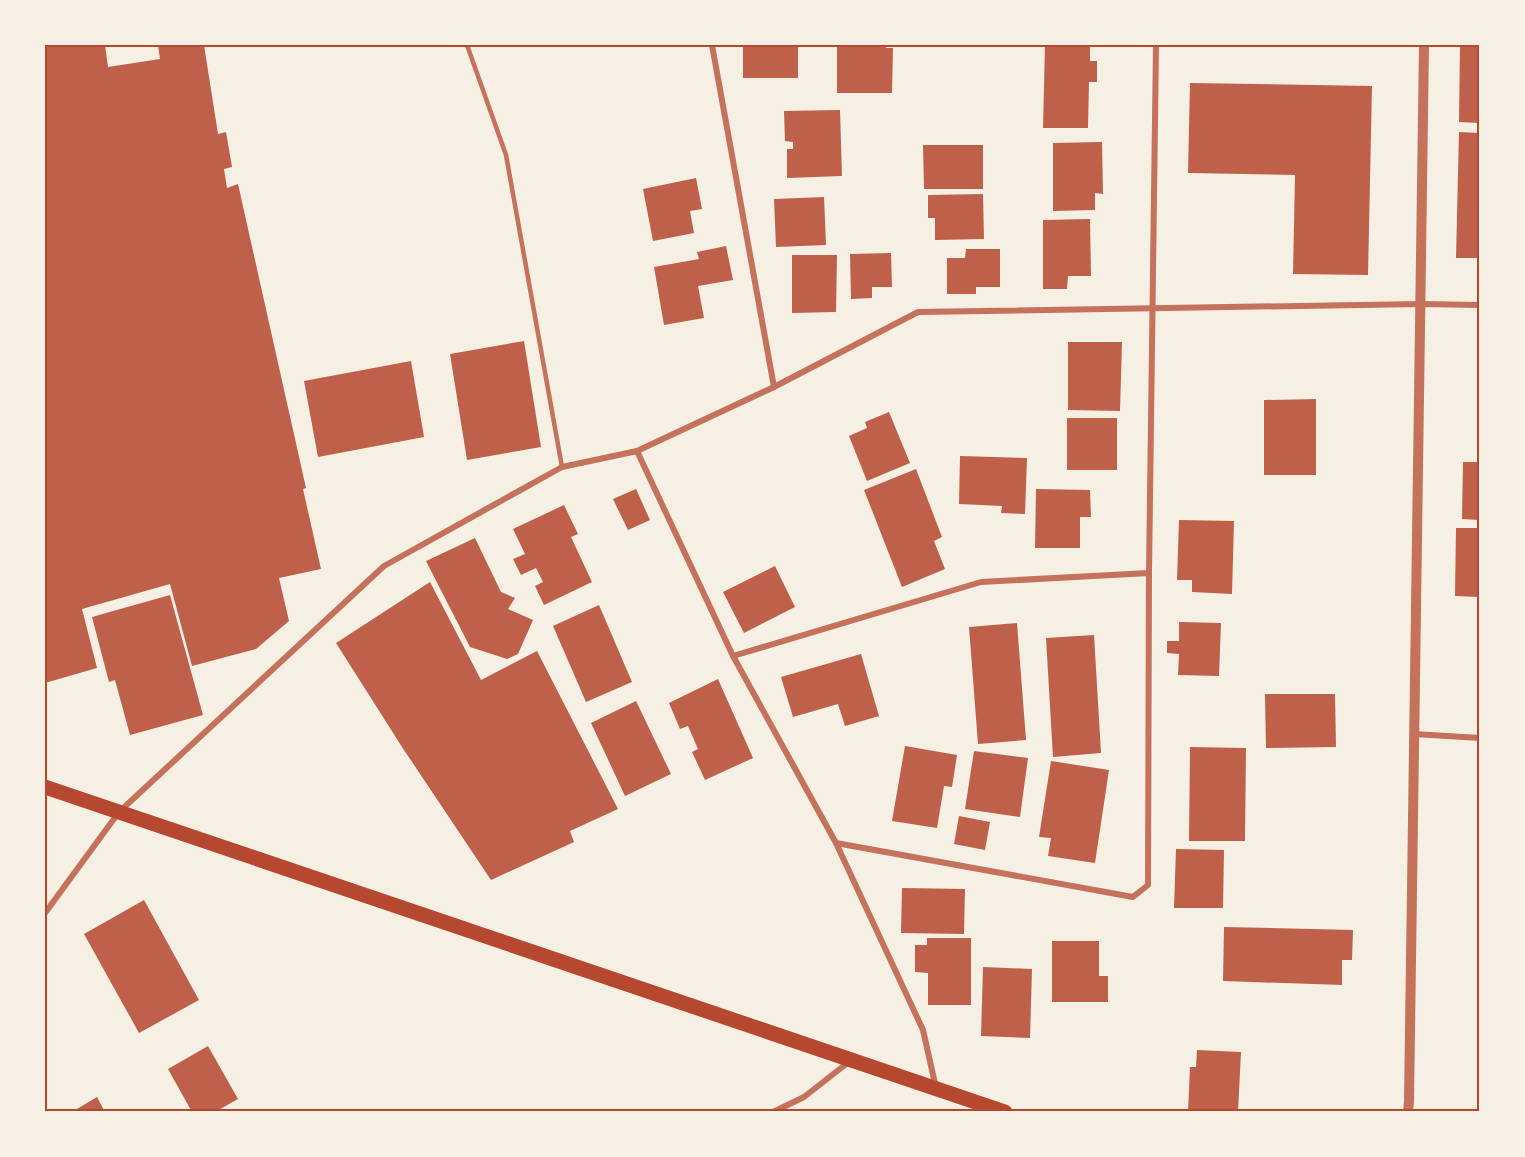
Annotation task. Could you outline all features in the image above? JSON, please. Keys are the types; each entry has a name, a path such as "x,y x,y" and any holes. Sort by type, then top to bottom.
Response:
{"main road":[{"path":"45,787 1005,1112"}],"street":[{"path":"712,45 774,387"},
{"path":"836,843 1133,897 1148,885 1149,573 1156,45"},
{"path":"1408,1112 1410,1101 1424,45"},
{"path":"45,913 119,812 384,566 562,467 637,451 774,387 918,312 1480,305"},
{"path":"637,451 733,656 836,843 923,1030 936,1088"},
{"path":"733,656 981,582 1149,573"},
{"path":"1414,734 1480,738"},
{"path":"773,1112 804,1097 852,1060"}],"lane":[{"path":"467,45 506,155 562,467"}],"building":[{"path":"45,45 105,45 108,67 160,59 158,45 204,45 218,134 226,132 232,167 224,169 227,188 238,184 306,488 303,489 321,569 279,578 289,621 256,649 192,666 170,584 82,609 97,668 45,683"},
{"path":"743,45 798,45 798,78 743,78"},
{"path":"837,45 886,45 886,48 893,48 892,93 837,93"},
{"path":"1045,45 1090,45 1090,61 1097,61 1097,82 1089,82 1088,128 1043,128"},
{"path":"1460,45 1480,45 1480,123 1459,122"},
{"path":"1190,83 1372,86 1368,275 1293,274 1295,175 1188,173"},
{"path":"840,110 842,176 787,178 787,149 793,149 793,142 785,141 784,111"},
{"path":"1459,132 1480,133 1480,258 1456,258"},
{"path":"1102,142 1103,194 1095,193 1095,210 1053,211 1053,143"},
{"path":"923,145 983,145 983,189 924,189"},
{"path":"696,178 702,209 690,211 694,233 653,241 643,189"},
{"path":"983,194 984,239 935,240 935,218 928,218 928,195"},
{"path":"824,197 826,245 776,247 774,199"},
{"path":"1090,219 1091,276 1068,276 1067,289 1043,289 1043,220"},
{"path":"726,246 733,280 698,286 704,318 664,325 654,267 699,259 697,252"},
{"path":"966,249 1000,249 1000,287 976,287 976,294 947,294 947,258 965,258"},
{"path":"891,253 892,287 872,287 872,298 851,299 850,254"},
{"path":"792,255 837,255 836,312 792,313"},
{"path":"524,341 541,447 467,460 450,354"},
{"path":"1068,342 1122,342 1120,411 1068,410"},
{"path":"411,361 424,437 318,457 304,381"},
{"path":"1316,399 1316,475 1264,475 1264,400"},
{"path":"889,412 910,463 867,481 849,436 867,428 865,422"},
{"path":"1067,418 1117,418 1117,470 1067,470"},
{"path":"960,456 1027,458 1025,514 1001,513 1002,506 959,504"},
{"path":"1463,462 1480,462 1480,520 1462,519"},
{"path":"916,469 942,537 934,541 945,569 902,587 864,490"},
{"path":"636,489 650,520 628,530 613,499"},
{"path":"1036,489 1090,490 1091,517 1080,517 1080,548 1035,548"},
{"path":"564,505 578,534 571,537 592,582 544,605 535,586 543,582 536,568 521,575 513,559 525,554 513,529"},
{"path":"1179,520 1234,521 1232,594 1192,592 1192,580 1177,580"},
{"path":"1456,528 1480,528 1480,597 1455,596"},
{"path":"475,538 501,592 515,598 508,609 533,620 518,654 507,659 470,647 426,561"},
{"path":"775,566 795,607 744,633 723,592"},
{"path":"430,582 481,680 537,651 618,809 570,831 574,842 491,880 336,643"},
{"path":"170,595 203,715 130,735 115,680 109,682 92,617"},
{"path":"599,605 632,682 586,702 553,626"},
{"path":"1179,622 1221,623 1219,676 1178,675 1179,654 1167,653 1167,641 1179,641"},
{"path":"1017,623 1026,740 978,744 969,627"},
{"path":"1094,635 1101,753 1053,757 1046,638"},
{"path":"861,654 879,716 845,726 838,704 793,717 781,677"},
{"path":"718,679 753,758 705,780 692,752 698,749 688,726 680,729 669,703"},
{"path":"1265,694 1335,694 1336,747 1266,748"},
{"path":"636,701 671,774 625,796 591,723"},
{"path":"905,746 957,755 952,787 944,786 937,828 892,821"},
{"path":"1190,747 1246,748 1245,841 1189,841"},
{"path":"974,751 1028,758 1020,817 965,809"},
{"path":"1051,761 1109,770 1095,863 1048,856 1051,838 1039,837"},
{"path":"959,816 990,822 985,850 954,844"},
{"path":"1176,849 1224,850 1223,908 1174,908"},
{"path":"902,888 965,889 964,934 901,933"},
{"path":"144,900 199,1000 139,1033 84,934"},
{"path":"1224,927 1353,930 1352,960 1342,960 1342,985 1223,981"},
{"path":"927,938 971,938 971,1005 928,1005 928,973 915,972 915,945 927,945"},
{"path":"1052,941 1099,941 1099,976 1108,976 1108,1002 1052,1002"},
{"path":"983,967 1032,969 1030,1038 981,1036"},
{"path":"208,1046 238,1099 215,1112 192,1112 168,1069"},
{"path":"1197,1050 1241,1052 1238,1112 1188,1112 1190,1067 1196,1067"},
{"path":"97,1097 105,1112 72,1112"}]}
